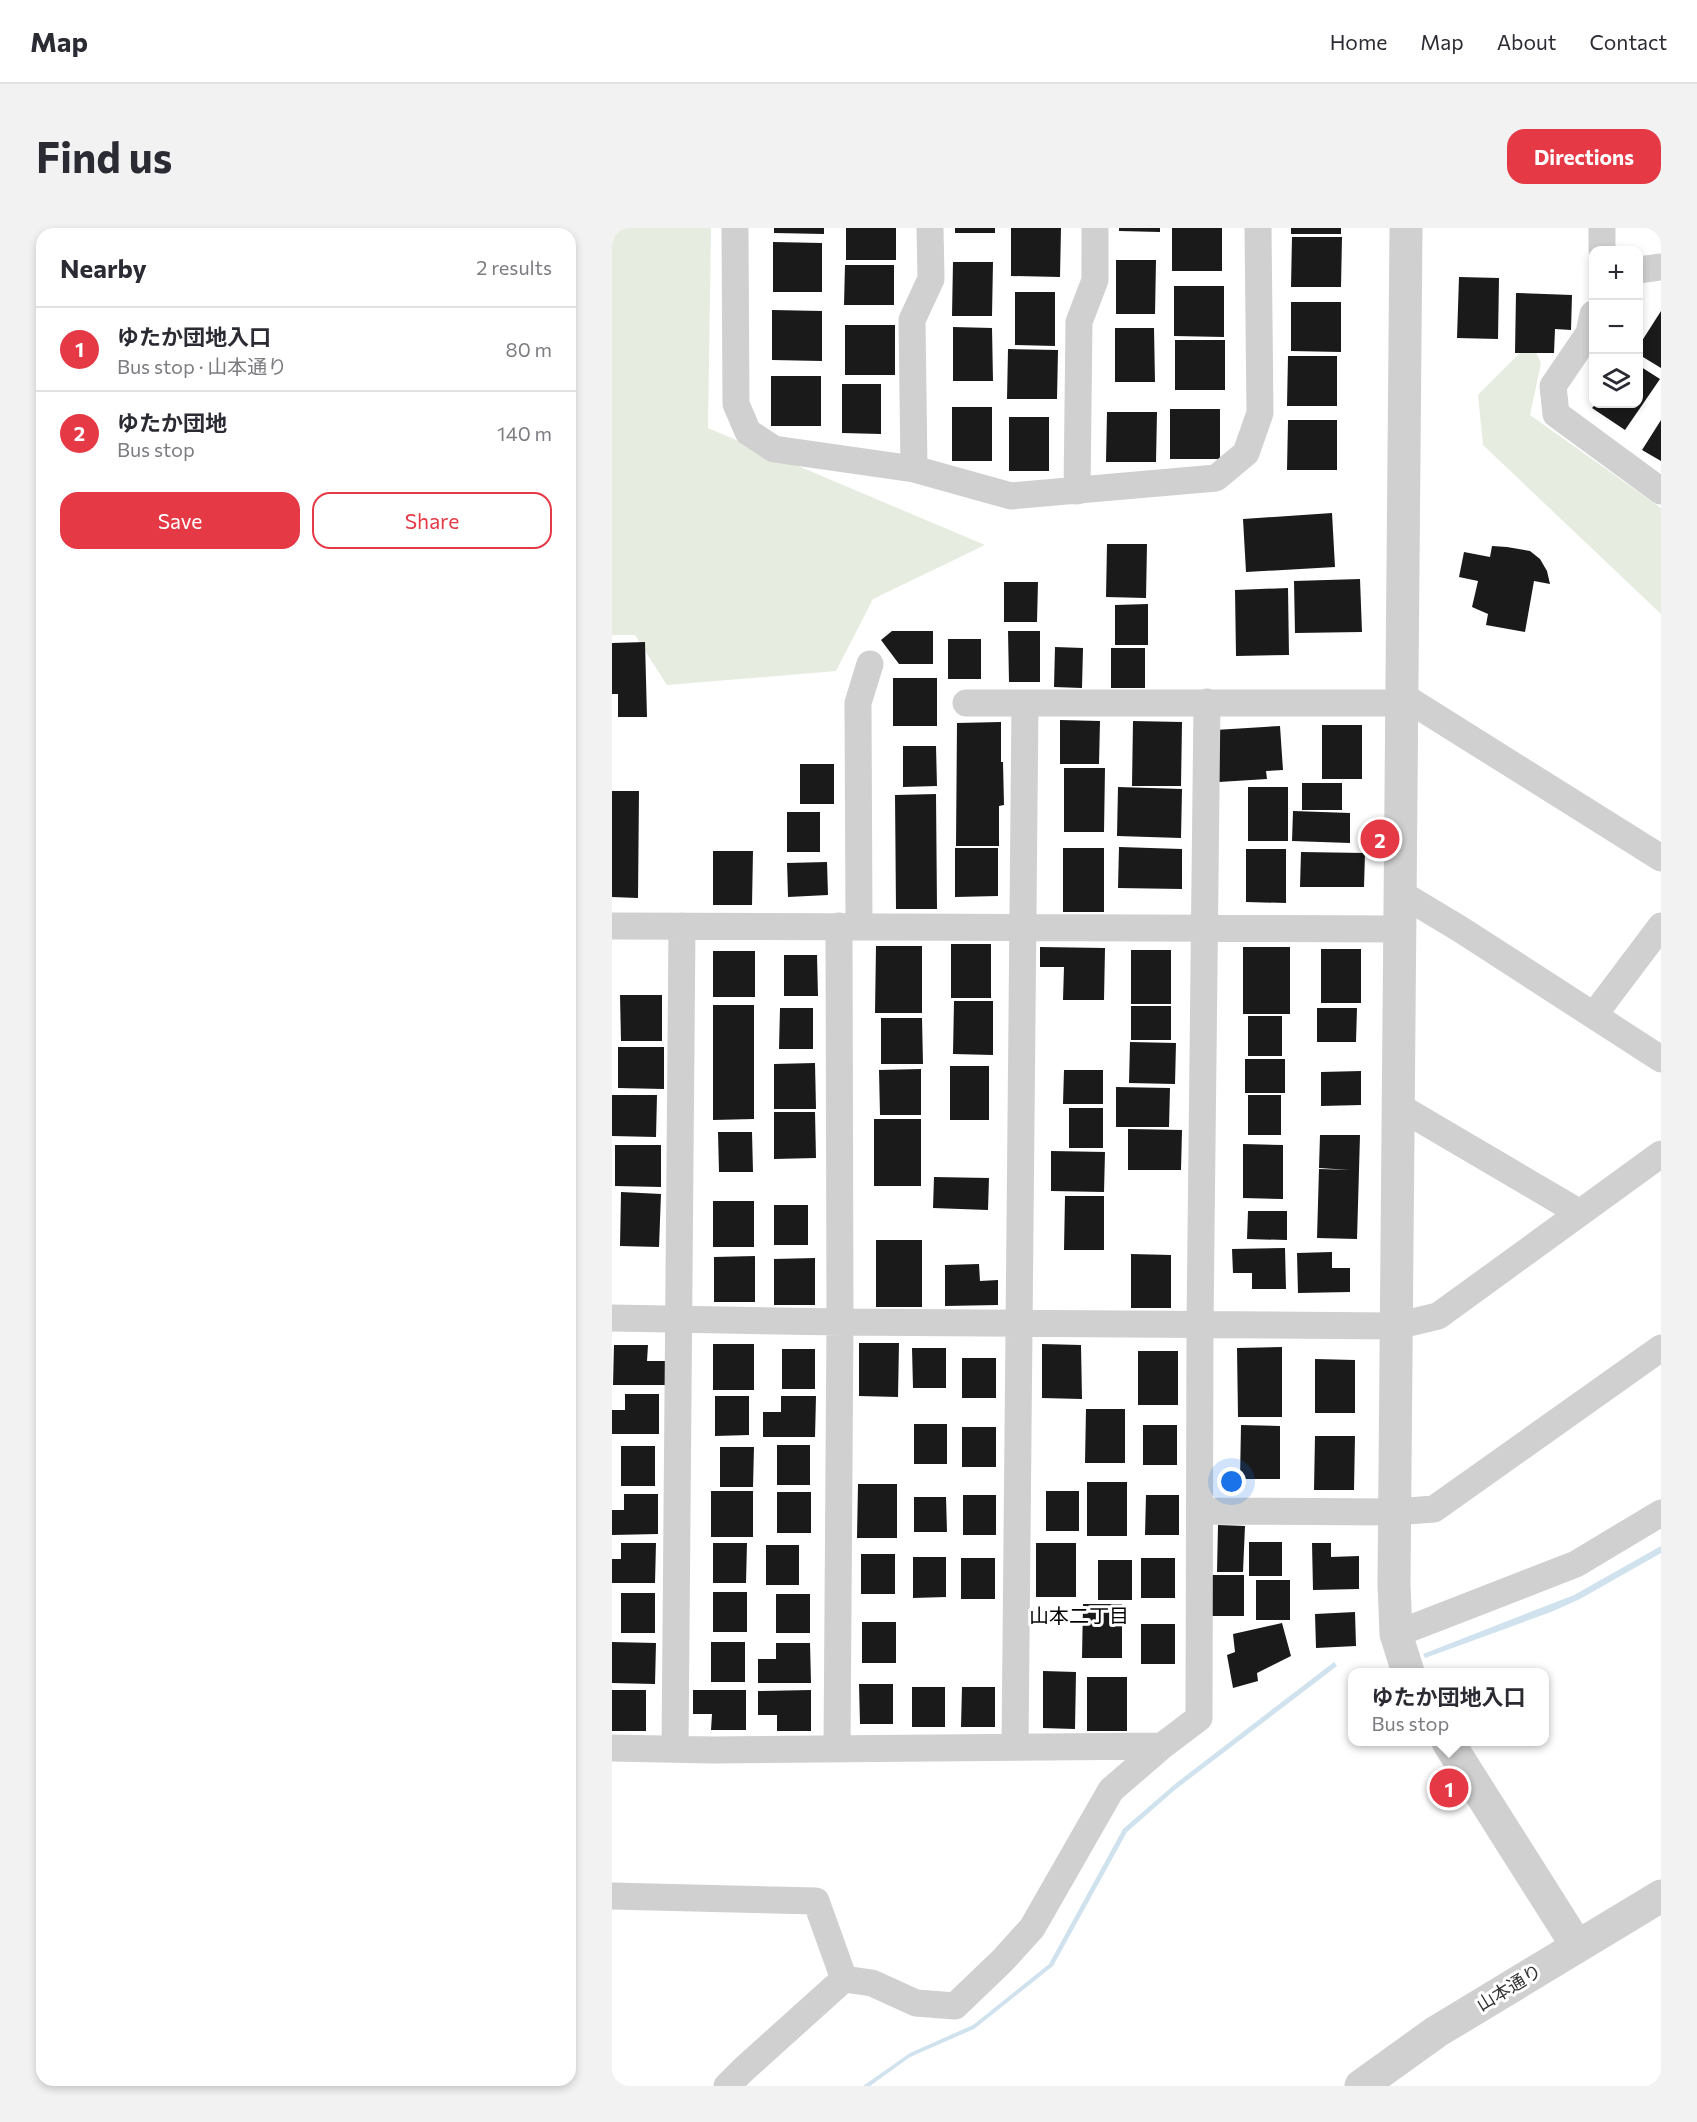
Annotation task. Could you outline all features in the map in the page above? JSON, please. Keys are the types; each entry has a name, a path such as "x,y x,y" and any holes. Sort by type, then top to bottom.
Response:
{"street":[{"path":"735,228 735,404 747,432 774,449 914,469 1011,496 1216,478 1246,453 1260,413 1258,228"},
{"path":"914,469 912,320 931,279 930,228"},
{"path":"1077,491 1079,322 1095,279 1095,228"},
{"path":"1406,228 1394,1584 1396,1634 1407,1668"},
{"path":"1602,228 1602,246"},
{"path":"1643,269 1661,267"},
{"path":"1589,334 1553,386 1556,414 1661,492"},
{"path":"837,1749 840,1322 849,925 858,703 870,664"},
{"path":"966,703 1402,699 1661,858"},
{"path":"844,1979 872,1983 916,2003 955,2006 1002,1961 1032,1928 1111,1790 1199,1718 1200,1323 1207,702"},
{"path":"1015,1747 1021,1323 1025,703"},
{"path":"1400,893 1460,929 1661,1059"},
{"path":"612,926 849,925 1399,929"},
{"path":"675,1749 682,926"},
{"path":"1594,1016 1661,926"},
{"path":"1398,1106 1580,1213"},
{"path":"612,1318 1396,1326 1438,1316 1661,1154"},
{"path":"1200,1511 1394,1512 1434,1509 1661,1348"},
{"path":"1396,1634 1576,1564 1661,1513"},
{"path":"612,1748 837,1749 1162,1746"},
{"path":"1451,1746 1577,1946"},
{"path":"612,1896 816,1900 844,1979"},
{"name":"山本通り","path":"1361,2086 1436,2032 1661,1896"},
{"path":"727,2086 844,1979"}],"shaded area":[{"path":"612,228 711,228 708,428 985,545 873,599 836,671 667,685 635,635 612,635"},
{"path":"1531,342 1541,363 1530,415 1661,508 1661,614 1483,445 1478,395"}],"water":[{"path":"1661,1546 1661,1553 1580,1599 1551,1612 1425,1658 1423,1654 1574,1595"},
{"path":"1334,1662 1337,1666 1176,1789 1127,1832 1053,1966 974,2029 910,2057 870,2086 863,2086 910,2053 973,2025 1049,1964 1123,1829 1175,1784"}],"building":[{"path":"774,228 824,228 824,234 774,233"},
{"path":"846,228 896,228 896,260 846,260"},
{"path":"955,228 995,228 995,233 955,233"},
{"path":"1011,228 1061,228 1060,277 1011,276"},
{"path":"1119,228 1160,228 1160,232 1119,231"},
{"path":"1172,228 1222,228 1222,271 1172,271"},
{"path":"1291,228 1341,228 1341,234 1291,234"},
{"path":"1292,237 1342,237 1341,287 1291,287"},
{"path":"773,242 822,243 822,292 773,292"},
{"path":"1116,260 1156,260 1155,314 1116,314"},
{"path":"953,262 993,262 992,316 952,316"},
{"path":"845,265 894,265 894,305 844,305"},
{"path":"1459,277 1499,278 1498,339 1457,338"},
{"path":"1174,286 1224,286 1224,337 1174,336"},
{"path":"1015,292 1055,292 1055,346 1015,345"},
{"path":"1516,293 1572,295 1571,330 1555,329 1554,353 1515,353"},
{"path":"1291,302 1341,302 1341,352 1291,351"},
{"path":"772,310 822,311 822,361 772,360"},
{"path":"1661,311 1661,368 1643,357 1643,339"},
{"path":"845,325 895,325 895,375 845,375"},
{"path":"953,327 992,328 993,381 953,381"},
{"path":"1115,328 1154,328 1155,382 1115,382"},
{"path":"1175,340 1225,340 1225,390 1175,390"},
{"path":"1008,349 1058,350 1057,399 1007,399"},
{"path":"1288,356 1337,356 1337,406 1287,406"},
{"path":"1643,368 1660,379 1643,404"},
{"path":"771,376 821,376 821,426 771,426"},
{"path":"842,384 881,384 881,434 842,433"},
{"path":"952,407 992,407 992,461 952,461"},
{"path":"1592,408 1640,408 1625,430"},
{"path":"1170,409 1220,409 1220,459 1170,459"},
{"path":"1107,412 1157,412 1156,462 1106,462"},
{"path":"1009,417 1049,417 1049,471 1009,471"},
{"path":"1288,420 1337,420 1337,470 1287,470"},
{"path":"1661,420 1661,461 1642,450"},
{"path":"1332,513 1335,567 1246,572 1243,519"},
{"path":"1107,544 1147,544 1146,598 1106,597"},
{"path":"1492,546 1530,551 1540,559 1547,571 1550,584 1534,581 1525,632 1486,625 1488,614 1472,607 1478,581 1459,577 1464,552 1490,557"},
{"path":"1360,579 1362,632 1295,633 1294,581"},
{"path":"1004,582 1038,582 1037,622 1004,622"},
{"path":"1288,588 1289,655 1236,656 1235,590"},
{"path":"1148,604 1148,645 1115,645 1115,605"},
{"path":"892,631 933,631 933,664 899,664 881,640"},
{"path":"1008,631 1040,631 1040,682 1009,682"},
{"path":"948,639 981,639 981,679 948,679"},
{"path":"645,642 647,717 618,717 618,694 612,694 612,643"},
{"path":"1055,647 1083,648 1082,688 1054,687"},
{"path":"1111,648 1145,648 1145,688 1111,688"},
{"path":"893,678 937,678 937,726 893,726"},
{"path":"1060,720 1100,721 1099,764 1060,764"},
{"path":"1133,721 1182,722 1181,786 1132,786"},
{"path":"1001,722 1004,805 999,806 999,846 956,846 957,723"},
{"path":"1322,725 1362,725 1362,779 1322,779"},
{"path":"1280,726 1283,770 1266,771 1267,779 1219,782 1215,730"},
{"path":"903,746 936,746 937,786 903,787"},
{"path":"800,764 834,764 834,804 800,804"},
{"path":"1064,768 1105,768 1104,832 1064,832"},
{"path":"1302,783 1342,783 1342,810 1302,810"},
{"path":"1118,787 1182,789 1181,838 1117,836"},
{"path":"1248,787 1288,787 1288,841 1248,841"},
{"path":"612,791 639,791 638,898 612,897"},
{"path":"936,794 937,909 896,909 895,795"},
{"path":"1293,811 1350,813 1350,843 1292,841"},
{"path":"787,812 820,812 820,852 787,852"},
{"path":"1119,847 1182,849 1182,889 1118,888"},
{"path":"955,848 998,848 998,896 955,897"},
{"path":"1063,848 1104,848 1104,912 1063,912"},
{"path":"1246,849 1286,849 1286,903 1246,902"},
{"path":"713,851 753,851 752,905 713,905"},
{"path":"1301,852 1365,853 1364,887 1300,887"},
{"path":"827,862 828,895 788,897 787,863"},
{"path":"951,944 991,944 991,998 951,998"},
{"path":"876,946 922,946 922,1013 875,1013"},
{"path":"1040,947 1105,948 1104,1000 1063,1000 1064,967 1040,967"},
{"path":"1243,947 1290,947 1290,1014 1243,1014"},
{"path":"1321,949 1361,949 1361,1003 1321,1003"},
{"path":"1131,950 1171,950 1171,1004 1131,1004"},
{"path":"713,951 755,951 755,997 713,997"},
{"path":"784,955 817,955 818,996 784,996"},
{"path":"620,995 662,995 662,1041 621,1041"},
{"path":"954,1001 993,1001 993,1055 953,1054"},
{"path":"713,1005 754,1005 754,1119 713,1120"},
{"path":"1131,1006 1171,1006 1171,1040 1131,1040"},
{"path":"780,1008 813,1008 813,1049 779,1049"},
{"path":"1317,1008 1357,1008 1356,1042 1317,1042"},
{"path":"1248,1016 1282,1016 1282,1056 1248,1056"},
{"path":"881,1018 922,1018 923,1064 881,1064"},
{"path":"1130,1042 1176,1043 1175,1084 1129,1083"},
{"path":"618,1047 664,1047 664,1089 618,1088"},
{"path":"1245,1059 1285,1059 1285,1093 1245,1093"},
{"path":"815,1063 816,1109 774,1109 774,1064"},
{"path":"950,1066 989,1066 989,1120 950,1120"},
{"path":"921,1069 921,1115 880,1115 879,1070"},
{"path":"1064,1070 1103,1070 1103,1104 1063,1104"},
{"path":"1361,1071 1361,1105 1321,1106 1321,1072"},
{"path":"1116,1087 1170,1088 1169,1127 1116,1127"},
{"path":"612,1095 657,1095 656,1137 612,1136"},
{"path":"1248,1095 1281,1095 1281,1135 1248,1135"},
{"path":"1069,1108 1103,1108 1103,1148 1069,1148"},
{"path":"774,1112 815,1112 816,1158 774,1159"},
{"path":"874,1119 921,1119 921,1186 874,1186"},
{"path":"1128,1129 1182,1130 1181,1170 1128,1170"},
{"path":"718,1132 752,1132 753,1172 719,1172"},
{"path":"1320,1135 1360,1135 1357,1239 1317,1238 1319,1169 1350,1170 1319,1168"},
{"path":"1243,1144 1283,1145 1283,1199 1243,1198"},
{"path":"615,1145 661,1145 661,1187 615,1186"},
{"path":"1051,1151 1105,1152 1104,1192 1051,1191"},
{"path":"934,1177 989,1178 988,1210 933,1208"},
{"path":"621,1192 661,1194 659,1247 620,1246"},
{"path":"1065,1196 1104,1196 1104,1250 1064,1250"},
{"path":"713,1201 754,1201 754,1247 713,1247"},
{"path":"774,1205 808,1205 808,1245 774,1245"},
{"path":"1248,1211 1287,1211 1287,1240 1247,1239"},
{"path":"876,1240 922,1240 922,1307 876,1307"},
{"path":"1285,1248 1286,1289 1252,1289 1252,1273 1233,1273 1232,1249"},
{"path":"1332,1252 1332,1268 1350,1268 1350,1292 1298,1293 1297,1253"},
{"path":"1131,1254 1171,1255 1171,1308 1131,1308"},
{"path":"755,1256 755,1302 714,1302 714,1257"},
{"path":"815,1258 815,1305 774,1305 774,1259"},
{"path":"979,1264 980,1281 998,1280 998,1305 945,1306 945,1265"},
{"path":"859,1343 899,1343 898,1397 859,1396"},
{"path":"713,1344 754,1344 754,1390 713,1390"},
{"path":"1042,1344 1081,1345 1082,1399 1042,1398"},
{"path":"614,1345 648,1345 647,1361 666,1361 666,1385 613,1385"},
{"path":"1282,1347 1282,1417 1238,1417 1237,1348"},
{"path":"912,1348 946,1348 946,1388 913,1388"},
{"path":"782,1349 815,1349 815,1389 782,1389"},
{"path":"1138,1351 1178,1351 1178,1405 1138,1405"},
{"path":"962,1358 996,1358 996,1398 962,1398"},
{"path":"1315,1359 1355,1360 1355,1413 1315,1413"},
{"path":"625,1394 659,1394 659,1434 612,1434 612,1410 625,1410"},
{"path":"715,1396 749,1396 749,1435 715,1436"},
{"path":"781,1396 816,1396 815,1437 763,1437 763,1412 781,1412"},
{"path":"1086,1409 1125,1409 1125,1463 1085,1463"},
{"path":"914,1424 947,1424 947,1464 914,1464"},
{"path":"1143,1425 1177,1425 1177,1465 1143,1465"},
{"path":"1241,1425 1280,1426 1280,1479 1240,1479"},
{"path":"962,1427 996,1427 996,1467 962,1467"},
{"path":"1315,1436 1355,1436 1354,1490 1314,1490"},
{"path":"777,1445 810,1445 810,1485 777,1485"},
{"path":"621,1446 655,1446 655,1486 621,1486"},
{"path":"720,1447 754,1447 753,1487 720,1487"},
{"path":"1087,1482 1127,1482 1127,1536 1087,1536"},
{"path":"858,1484 897,1484 897,1538 857,1538"},
{"path":"711,1491 753,1491 753,1537 711,1537"},
{"path":"1046,1491 1079,1491 1079,1531 1046,1531"},
{"path":"777,1492 811,1492 811,1533 777,1533"},
{"path":"624,1494 658,1494 658,1534 612,1535 612,1510 624,1510"},
{"path":"963,1495 996,1495 996,1535 963,1535"},
{"path":"1146,1495 1179,1495 1179,1535 1145,1535"},
{"path":"914,1497 946,1497 947,1532 914,1532"},
{"path":"1218,1525 1245,1526 1243,1572 1217,1572"},
{"path":"1249,1542 1282,1542 1282,1576 1249,1576"},
{"path":"621,1543 656,1543 655,1583 612,1583 612,1559 621,1559"},
{"path":"713,1543 747,1543 746,1583 713,1583"},
{"path":"1036,1543 1076,1543 1076,1597 1036,1597"},
{"path":"1312,1543 1331,1543 1331,1557 1359,1556 1359,1589 1313,1590"},
{"path":"766,1545 799,1545 799,1585 766,1585"},
{"path":"861,1554 895,1554 895,1594 861,1594"},
{"path":"913,1557 946,1557 946,1597 913,1598"},
{"path":"961,1558 995,1558 995,1599 961,1599"},
{"path":"1141,1558 1175,1558 1175,1598 1141,1598"},
{"path":"1098,1560 1132,1560 1132,1600 1098,1600"},
{"path":"1211,1575 1244,1575 1244,1616 1210,1616"},
{"path":"1256,1580 1290,1580 1290,1620 1256,1620"},
{"path":"713,1592 747,1592 747,1632 713,1632"},
{"path":"621,1593 655,1593 655,1633 621,1633"},
{"path":"776,1594 810,1594 810,1633 776,1633"},
{"path":"1083,1604 1122,1604 1122,1658 1082,1658"},
{"path":"1355,1612 1356,1646 1316,1648 1315,1614"},
{"path":"862,1622 896,1622 896,1663 862,1663"},
{"path":"1282,1623 1291,1656 1257,1673 1258,1681 1233,1688 1227,1655 1235,1652 1233,1634"},
{"path":"1141,1624 1175,1624 1175,1664 1141,1664"},
{"path":"612,1642 656,1643 655,1684 612,1683"},
{"path":"711,1642 745,1642 745,1682 711,1682"},
{"path":"776,1643 810,1643 811,1683 758,1683 758,1659 776,1659"},
{"path":"1043,1671 1076,1672 1075,1729 1043,1728"},
{"path":"1087,1677 1127,1677 1127,1731 1087,1731"},
{"path":"859,1684 893,1684 893,1724 860,1724"},
{"path":"912,1687 945,1687 945,1727 912,1727"},
{"path":"962,1687 995,1687 995,1727 961,1727"},
{"path":"612,1690 646,1690 646,1731 612,1731"},
{"path":"693,1690 746,1690 746,1730 711,1730 712,1714 693,1714"},
{"path":"811,1690 811,1731 777,1731 777,1715 758,1715 758,1691"}],"place":[{"name":"ゆたか団地","path":"1380,839"},
{"name":"ゆたか団地入口","path":"1449,1788"}],"district":[{"name":"山本二丁目","path":"1079,1616"}]}
